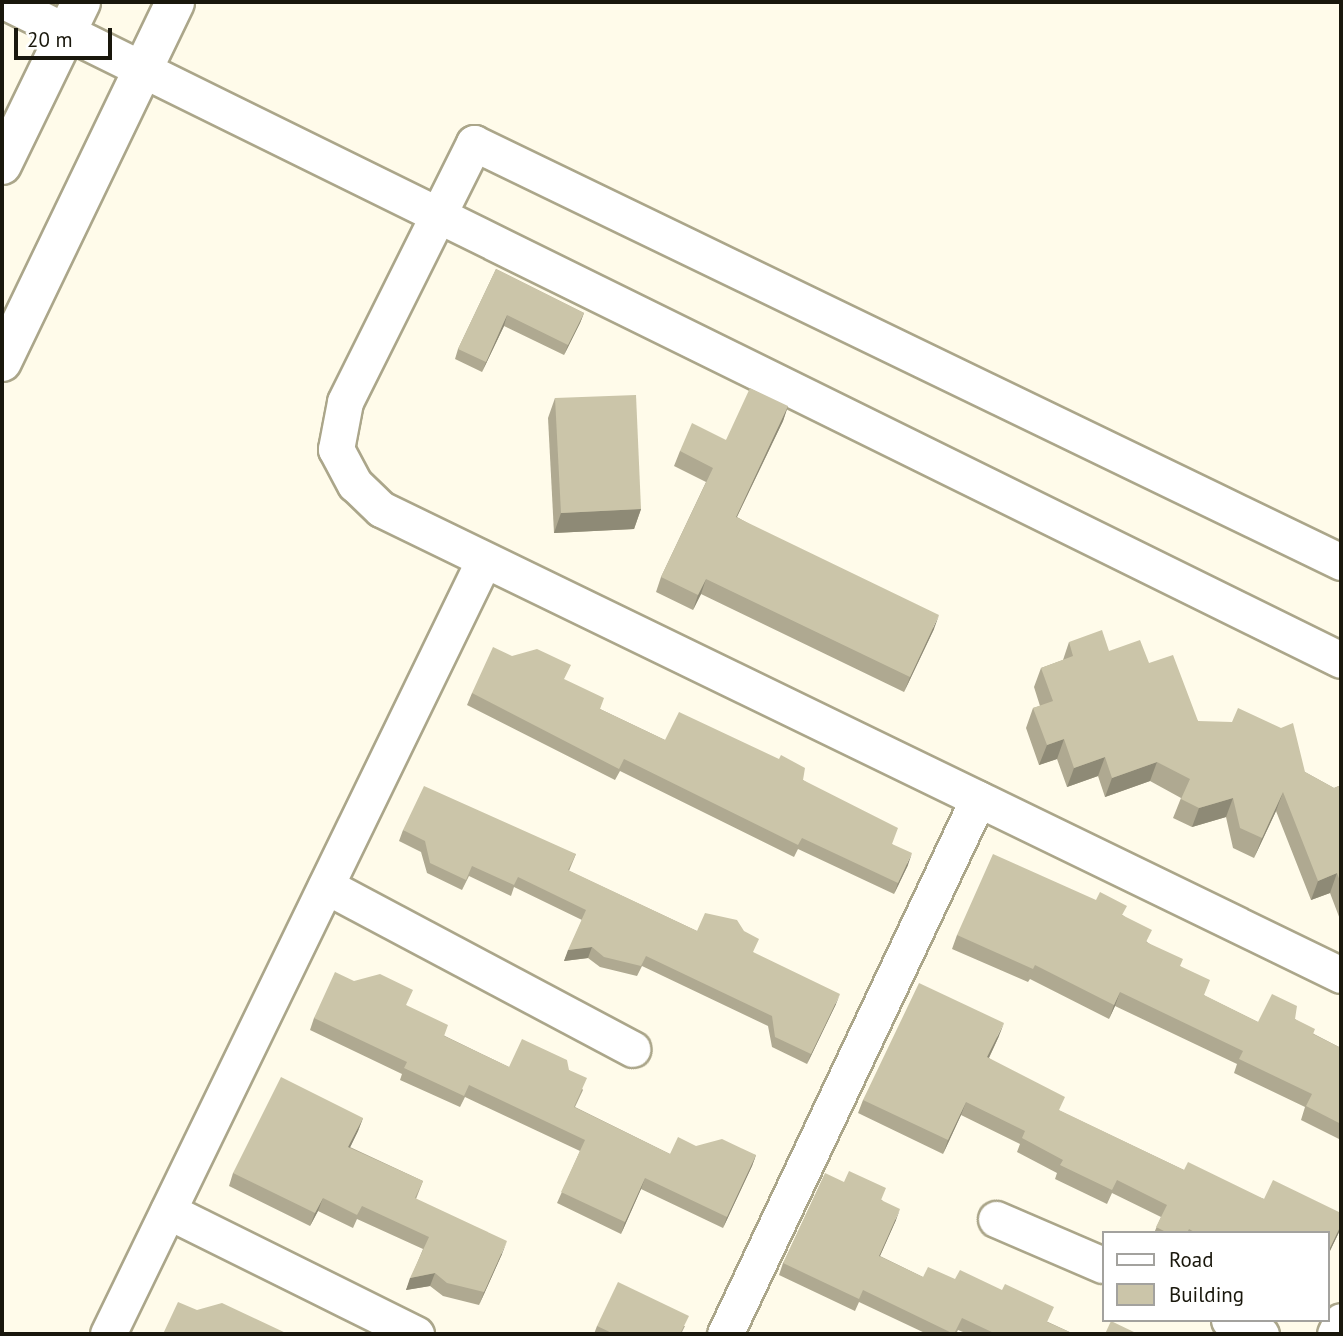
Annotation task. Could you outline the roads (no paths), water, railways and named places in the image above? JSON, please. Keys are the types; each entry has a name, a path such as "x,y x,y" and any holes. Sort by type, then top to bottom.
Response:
{"street":[{"path":"6,2 74,17 143,70 1341,660"},
{"path":"2,362 175,2"},
{"path":"2,165 74,17"},
{"path":"1341,562 474,144 345,402 336,449 355,484 381,509 483,562 1341,975"},
{"path":"108,1334 483,562"},
{"path":"725,1334 978,799"},
{"path":"326,886 632,1049"},
{"path":"168,1211 416,1334"},
{"path":"996,1219 1102,1265"},
{"path":"1335,1334 1341,1321"},
{"path":"1234,1322 1261,1334"}]}
